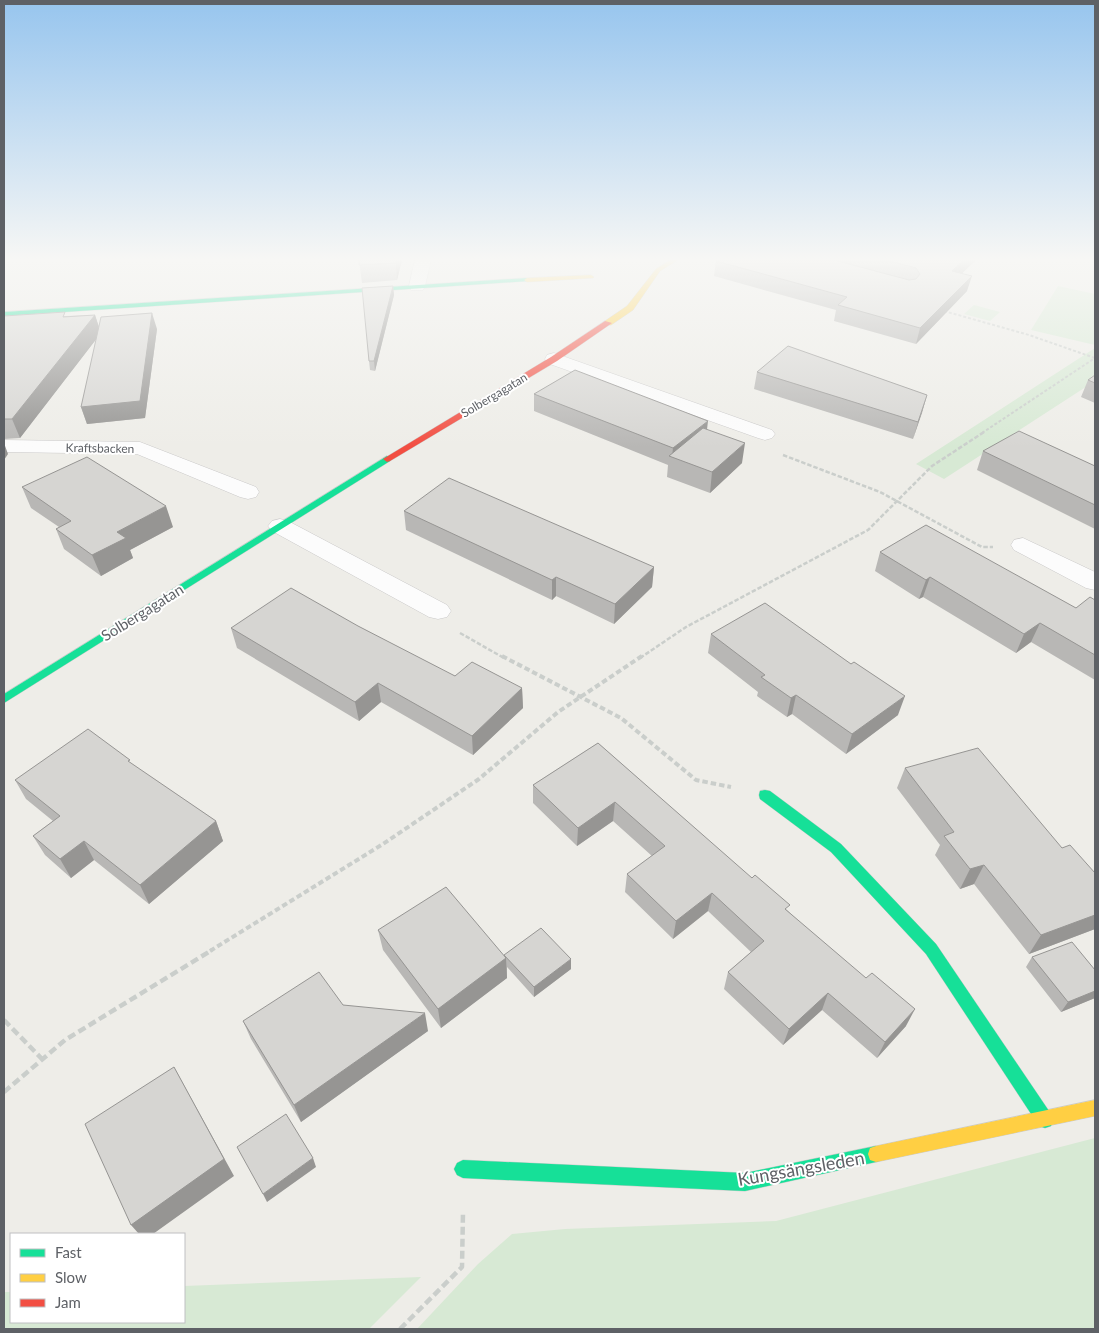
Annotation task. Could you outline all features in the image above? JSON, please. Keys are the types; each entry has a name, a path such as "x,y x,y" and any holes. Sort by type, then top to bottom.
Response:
{"street":[{"name":"Solbergagatan","path":"4,699 280,526 554,359 609,322"},
{"path":"554,359 765,434"},
{"name":"Kraftsbacken","path":"4,446 140,448 248,492"},
{"path":"280,526 438,611"},
{"path":"1023,545 1095,582"},
{"path":"765,795 836,848 932,949 1045,1120"},
{"name":"Kungsängsleden","path":"464,1168 745,1182 1095,1108"}],"path":[{"path":"984,322 1030,335 1095,358"},
{"path":"4,1092 65,1040 383,844 479,779 558,712 686,627 868,530 932,466 1095,358"},
{"path":"765,434 780,454 880,492 982,548 1023,545"},
{"path":"438,611 464,637 621,718 696,780 765,795"},
{"path":"4,1020 42,1059"},
{"path":"400,1329 462,1267 464,1168"}],"green space":[{"path":"1036,322 1095,322 1095,345 1031,330"},
{"path":"1095,348 1095,381 944,479 916,464"},
{"path":"1095,1138 1095,1329 417,1329 478,1264 512,1234 565,1229 776,1221"},
{"path":"421,1277 369,1329 4,1329 4,1292 10,1292 10,1323 185,1323 185,1286"}],"building":[{"path":"4,322 89,322 12,419 4,419"},
{"path":"100,322 151,322 140,401 81,407"},
{"path":"365,322 384,322 374,361 369,361"},
{"path":"899,322 926,322 920,328"},
{"path":"788,346 927,395 918,422 757,372"},
{"path":"575,370 708,421 673,448 534,394"},
{"path":"1095,375 1095,383 1088,380"},
{"path":"703,428 745,443 712,472 669,456"},
{"path":"1019,431 1095,466 1095,505 983,451"},
{"path":"87,457 166,506 117,532 126,538 92,555 56,529 71,521 22,487"},
{"path":"449,478 654,567 615,604 556,577 552,580 404,511"},
{"path":"926,525 1076,608 1090,597 1095,600 1095,655 1040,623 1024,634 930,577 926,580 880,552"},
{"path":"291,588 358,626 455,676 472,662 522,688 472,736 378,683 355,702 231,628"},
{"path":"765,603 851,664 854,662 905,696 852,734 796,695 791,698 761,677 765,675 711,634"},
{"path":"88,729 130,760 128,761 216,821 140,885 84,841 60,859 33,836 60,816 15,780"},
{"path":"598,743 752,878 755,875 790,905 785,909 866,978 872,973 915,1009 885,1042 828,993 789,1029 728,972 764,941 712,893 676,921 627,874 665,846 615,802 578,828 533,785"},
{"path":"978,748 1062,848 1070,845 1095,873 1095,915 1041,935 984,865 970,869 944,836 954,832 905,768"},
{"path":"446,887 506,958 438,1009 378,930"},
{"path":"541,928 571,959 534,987 504,955"},
{"path":"1072,942 1095,970 1095,991 1068,1002 1032,957"},
{"path":"319,972 343,1005 425,1013 294,1105 243,1021"},
{"path":"174,1067 224,1159 131,1225 85,1124"},
{"path":"286,1114 313,1158 263,1194 237,1147"}],"traffic: fast":[{"path":"4,699 387,459"},
{"path":"765,795 836,848 931,949 1045,1120"},
{"path":"463,1169 745,1182 876,1154"}],"traffic: slow":[{"path":"876,1154 1095,1108"}],"traffic: jam":[{"path":"387,459 554,359 608,323"}]}
